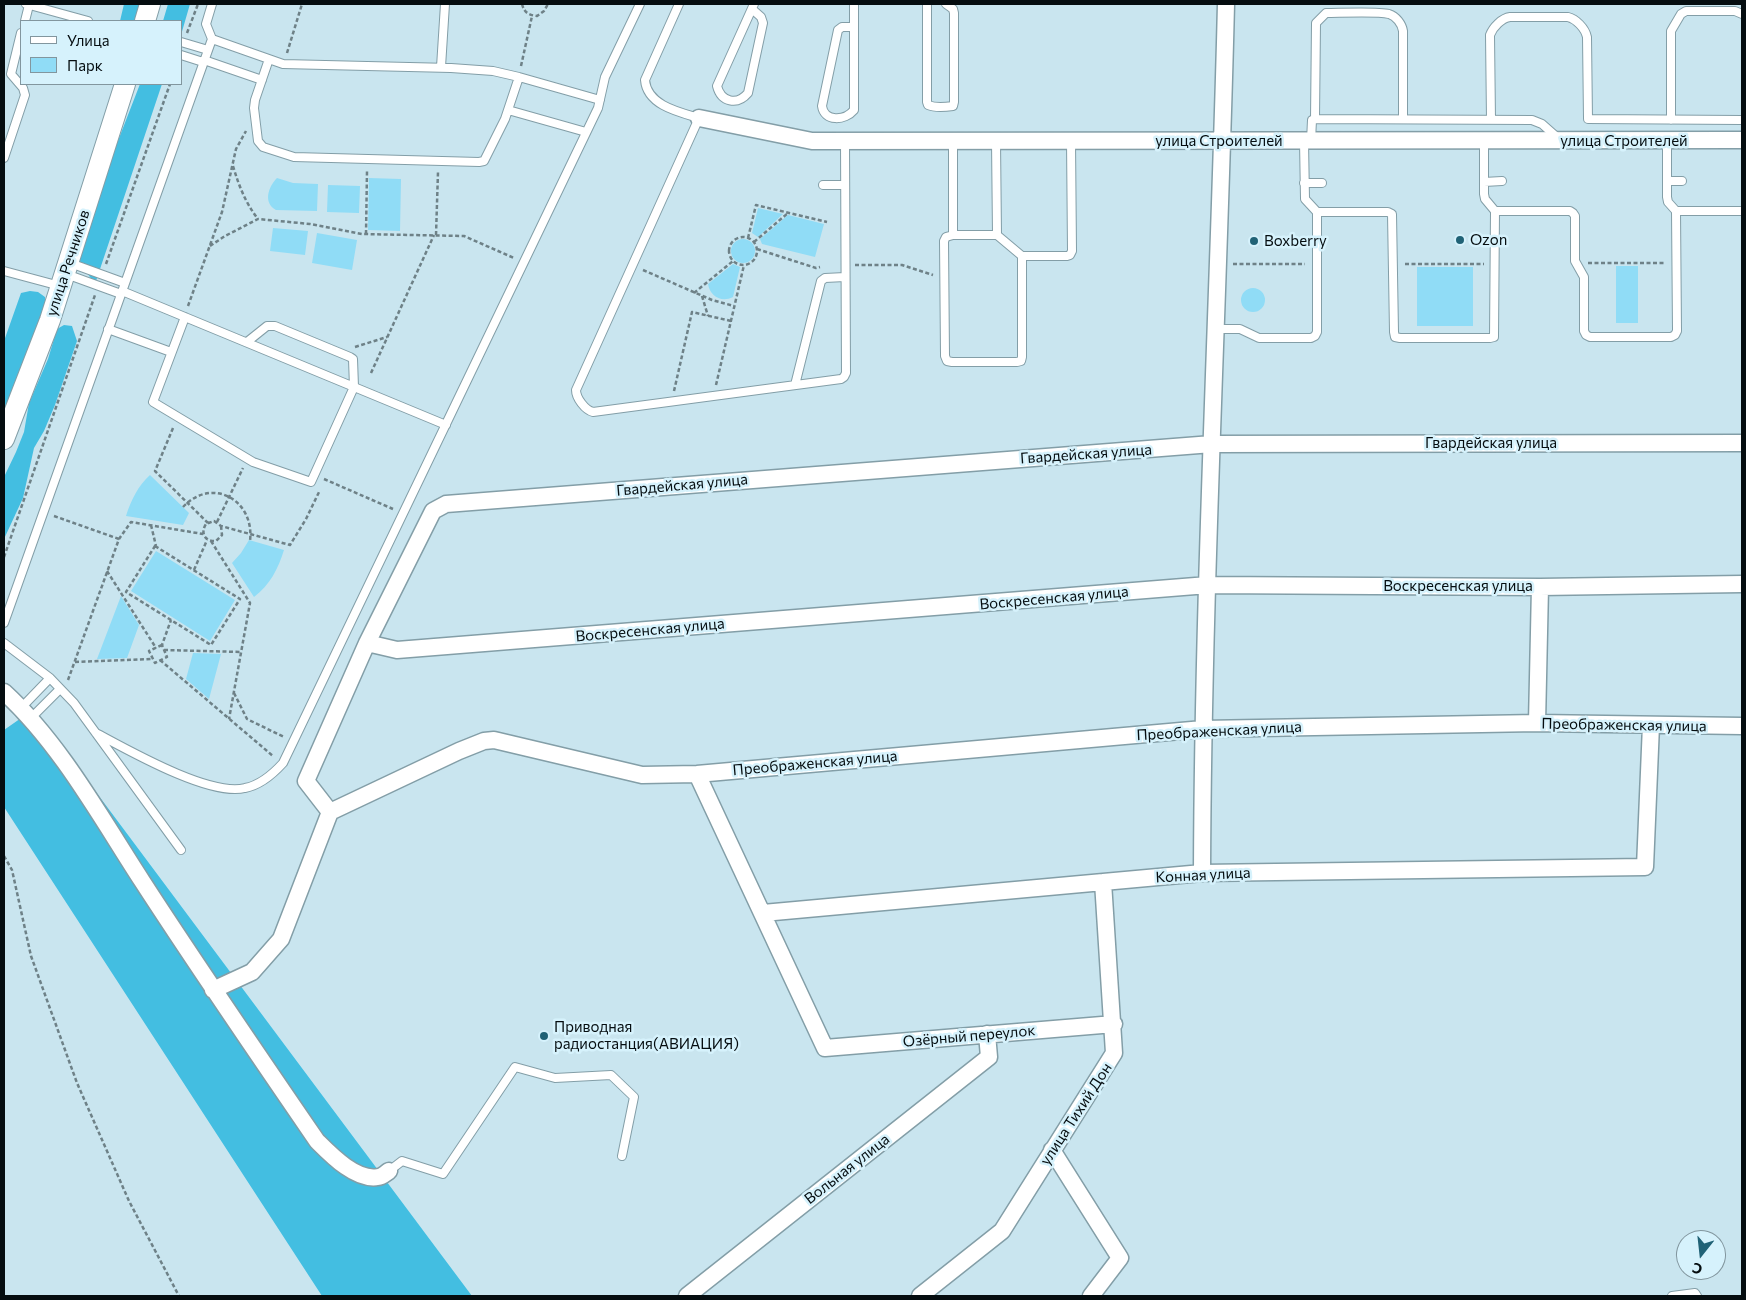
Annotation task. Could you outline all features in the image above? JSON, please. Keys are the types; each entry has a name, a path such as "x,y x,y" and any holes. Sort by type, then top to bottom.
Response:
{"street":[{"path":"145,20 150,4"},
{"path":"1202,873 1203,729 1226,4"},
{"name":"улица Речников","path":"4,439 50,320 125,85"},
{"name":"улица Строителей","path":"699,118 812,141 1742,140"},
{"name":"Гвардейская улица","path":"367,643 433,511 446,504 1212,444 1742,443"},
{"name":"Воскресенская улица","path":"367,643 397,650 1208,586 1540,587 1742,584"},
{"path":"1537,723 1540,587"},
{"path":"213,990 252,972 281,939 330,812 306,781 367,643"},
{"path":"4,692 26,713 56,750 213,990 317,1141 333,1158 348,1169 365,1176 378,1177 389,1172"},
{"name":"Преображенская улица","path":"330,812 459,750 484,741 494,740 642,776 697,774 1203,729 1537,723 1742,726"},
{"name":"Конная улица","path":"763,913 1202,873 1645,867 1651,725"},
{"path":"697,774 763,913"},
{"name":"улица Тихий Дон","path":"920,1296 1002,1231 1114,1053 1114,1024 1103,882"},
{"name":"Озёрный переулок","path":"763,913 825,1048 1114,1024"},
{"name":"Вольная улица","path":"687,1296 989,1057 987,1034"},
{"path":"1052,1150 1120,1258 1091,1296"}],"lane":[{"path":"24,20 28,4 84,20"},
{"path":"4,623 212,39 206,24 212,4"},
{"path":"441,67 446,4"},
{"path":"96,732 163,768 215,787 231,790 246,788 269,777 282,764 586,132 600,100 605,77 640,4"},
{"path":"679,4 645,80 645,88 652,97 664,106 699,118 576,393 586,409 593,412 841,379 844,377 846,373 845,141"},
{"path":"854,4 854,27 854,110 846,117 836,119 825,113 822,106 838,30 842,27 854,27"},
{"path":"927,4 927,102 932,107 953,106 954,102 954,13 953,9 946,4"},
{"path":"753,6 761,17 763,24 748,93 740,100 730,101 721,95 717,86 753,6"},
{"path":"1671,120 1671,34 1681,14 1686,12 1735,11 1742,14"},
{"path":"1215,330 1240,329 1259,338 1311,338 1317,332 1316,212 1305,199 1304,183 1307,141 1312,120 1315,119 1316,23 1326,13 1383,13 1394,17 1402,27 1403,119"},
{"path":"1490,120 1490,35 1503,19 1510,17 1568,17 1574,19 1584,30 1587,36 1588,119 1742,120"},
{"path":"4,158 25,95 23,88 7,73 20,36"},
{"path":"212,39 283,64 441,67 493,71 600,100"},
{"path":"182,42 208,50"},
{"path":"182,55 262,80"},
{"path":"269,59 255,100 254,117 258,141 263,147 294,158 484,161 508,110 519,77"},
{"path":"508,110 586,132"},
{"path":"1315,119 1532,120 1538,121 1560,141"},
{"path":"1495,211 1570,211 1574,213 1576,263 1584,278 1584,331 1586,336 1671,337 1677,331 1676,212 1668,202 1667,140"},
{"path":"953,141 953,235"},
{"path":"996,141 997,235"},
{"path":"1022,256 1021,361 947,361 945,356 944,241 946,237 953,235 997,235 1022,256 1070,255 1072,251 1071,141"},
{"path":"1316,212 1388,212 1392,214 1395,337 1490,338 1494,336 1495,211 1485,199 1484,141"},
{"path":"1667,181 1682,181"},
{"path":"1484,182 1502,182"},
{"path":"1304,183 1322,183"},
{"path":"823,184 845,185"},
{"path":"1676,212 1742,211"},
{"path":"4,270 102,275 122,289 185,317 446,425"},
{"path":"64,274 98,286 122,289"},
{"path":"795,385 821,280 845,277"},
{"path":"185,317 153,402 248,458 306,482 311,482 354,387 354,362 350,357 271,325 247,342"},
{"path":"108,329 171,352"},
{"path":"4,643 50,678 74,703 181,850"},
{"path":"26,713 50,678"},
{"path":"26,713 60,689"},
{"path":"389,1172 402,1161 442,1174 515,1067 555,1078 612,1075 634,1097 622,1156"},
{"path":"1672,1296 1695,1293 1697,1296"}],"path":[{"path":"182,42 198,4"},
{"path":"283,64 302,4"},
{"path":"522,4 527,14 532,16 541,14 548,4"},
{"path":"519,77 532,16"},
{"path":"102,275 170,85"},
{"path":"185,317 222,212 236,149 254,117"},
{"path":"366,234 367,159"},
{"path":"371,373 435,235 438,161"},
{"path":"233,164 241,191 258,219"},
{"path":"748,238 756,204 827,222"},
{"path":"754,242 788,213"},
{"path":"210,246 258,219 310,224 366,234 464,236 524,262"},
{"path":"743,237 754,242 757,248 755,260 750,264 744,265 733,261 729,248 732,242 737,238 743,237"},
{"path":"694,293 733,261"},
{"path":"1576,263 1677,263"},
{"path":"1218,264 1317,264"},
{"path":"1393,264 1496,264"},
{"path":"715,390 744,265"},
{"path":"640,268 694,293 734,306"},
{"path":"4,557 98,286"},
{"path":"702,296 709,316 709,322"},
{"path":"673,396 692,312 731,321"},
{"path":"348,348 387,337"},
{"path":"178,417 155,471 208,523"},
{"path":"217,522 248,458"},
{"path":"315,475 403,513"},
{"path":"183,507 195,497 212,493 229,497 237,501 247,515 250,523 250,540"},
{"path":"43,512 119,539"},
{"path":"60,689 68,681 119,539 131,522 203,534"},
{"path":"217,522 221,526 222,535 216,541 207,540 203,534 203,528 208,523 217,522"},
{"path":"151,525 156,547 240,599 212,645 126,592 156,547"},
{"path":"194,570 207,540"},
{"path":"211,541 250,603 229,719"},
{"path":"107,571 156,648"},
{"path":"162,645 149,651 155,663 167,657 162,645 171,620"},
{"path":"164,650 241,652"},
{"path":"75,662 153,659"},
{"path":"160,660 282,764"},
{"path":"234,692 247,719 294,742"},
{"path":"4,856 12,870 31,956 77,1083 129,1200 179,1296"}],"green space":[{"path":"277,178 293,183 318,184 317,211 276,210 272,207 269,203 268,195 271,186"},
{"path":"369,178 401,179 400,231 368,230"},
{"path":"328,185 360,186 359,213 327,212"},
{"path":"758,208 783,214 758,237 752,233"},
{"path":"788,215 824,224 815,257 762,244 760,239"},
{"path":"273,228 308,231 305,255 270,251"},
{"path":"317,233 357,240 352,270 312,263"},
{"path":"743,239 751,243 755,251 751,259 743,263 735,259 731,251 735,243"},
{"path":"733,264 740,267 733,297 720,299 711,292 708,284"},
{"path":"1616,266 1638,266 1638,323 1616,323"},
{"path":"1417,267 1473,267 1473,326 1417,326"},
{"path":"1253,288 1262,291 1265,300 1262,309 1253,312 1244,309 1241,300 1244,291"},
{"path":"150,475 189,513 183,525 126,516 135,494"},
{"path":"249,540 284,550 273,576 254,597 232,563"},
{"path":"156,551 235,600 210,641 131,591"},
{"path":"121,596 139,625 127,658 97,659"},
{"path":"193,653 221,654 209,699 186,679"}],"shaded area":[{"path":"124,4 146,4 141,20 120,20"},
{"path":"168,4 190,4 182,32 182,20 163,20"},
{"path":"140,85 162,85 96,281 92,280 78,260 102,182"},
{"path":"38,292 45,297 45,305 4,419 4,341 21,293"},
{"path":"64,325 72,326 77,341 55,405 44,431 34,448 23,498 4,539 4,477 24,432 29,403 48,359 57,329"},
{"path":"34,709 472,1296 322,1296 4,807 4,730"}],"place":[{"name":"Ozon","path":"1460,240"},
{"name":"Boxberry","path":"1254,241"},
{"name":"Приводная радиостанция(АВИАЦИЯ)","path":"544,1036"}]}
